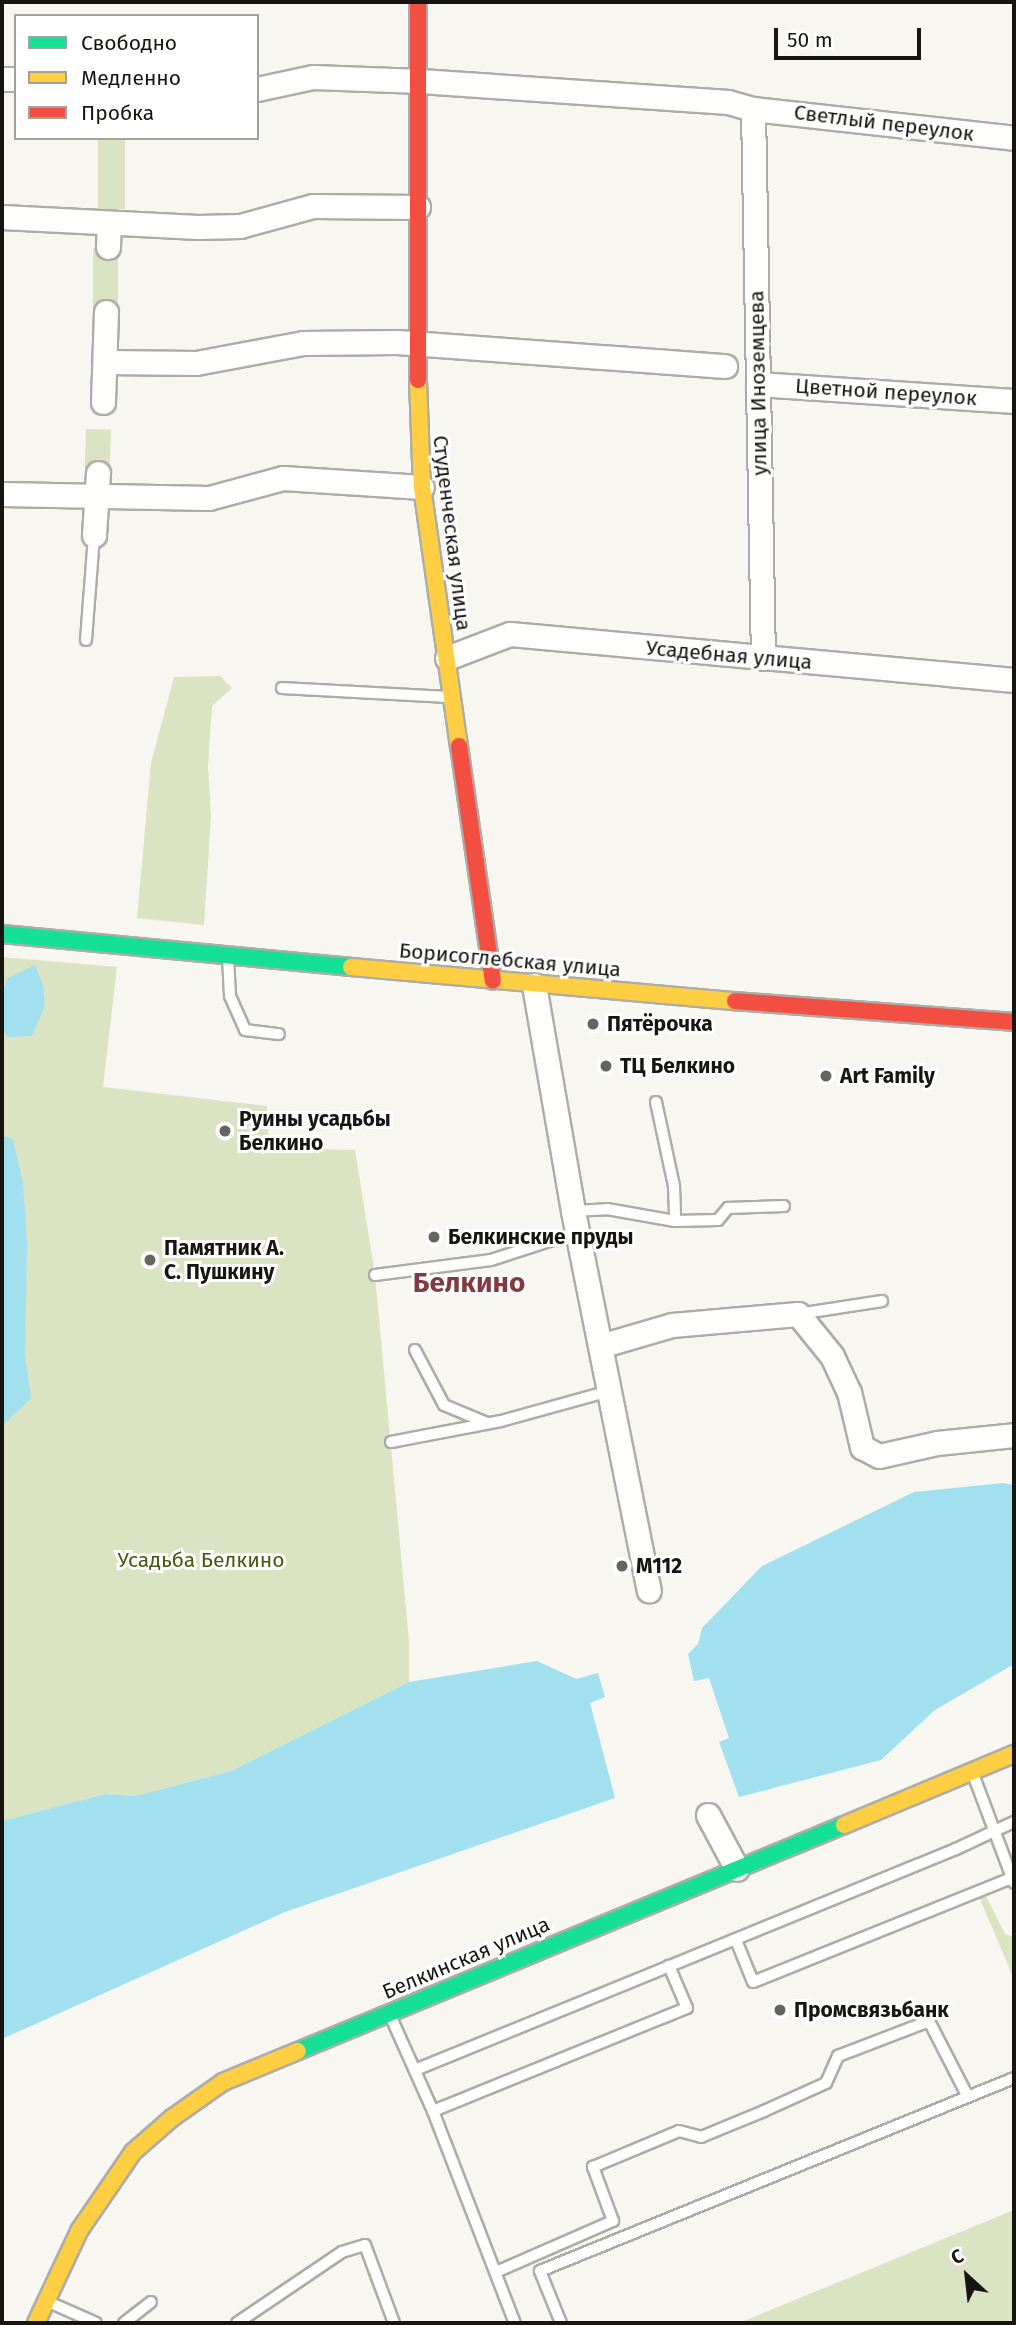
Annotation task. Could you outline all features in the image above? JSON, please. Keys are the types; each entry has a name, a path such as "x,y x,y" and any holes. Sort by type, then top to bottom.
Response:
{"street":[{"name":"Студенческая улица","path":"418,2 418,342 422,488 455,697 493,981"},
{"name":"Светлый переулок","path":"259,89 313,77 420,81 728,102 753,109 1014,138"},
{"name":"улица Иноземцева","path":"753,109 763,658"},
{"path":"2,217 198,228 240,226 313,206 418,207"},
{"path":"108,247 109,223"},
{"path":"103,402 106,312"},
{"path":"105,362 197,363 303,343 418,342 725,366"},
{"name":"Цветной переулок","path":"758,384 1014,401"},
{"path":"94,535 98,473"},
{"path":"2,494 97,498 209,498 283,478 422,488"},
{"name":"Усадебная улица","path":"447,658 510,634 1014,680"},
{"name":"Борисоглебская улица","path":"2,934 534,985 1014,1022"},
{"path":"534,985 575,1221 649,1590"},
{"path":"600,1346 672,1325 798,1314 832,1356 849,1392 862,1447 879,1456 937,1443 1014,1435"},
{"name":"Белкинская улица","path":"36,2323 79,2231 133,2152 172,2118 223,2082 1014,1754"},
{"path":"708,1815 737,1869"}],"lane":[{"path":"86,640 94,535"},
{"path":"282,688 455,697"},
{"path":"229,954 227,971 230,996 245,1030 279,1034"},
{"path":"656,1102 674,1186 675,1221"},
{"path":"375,1275 491,1260 607,1209 675,1221 718,1220 728,1208 784,1206"},
{"path":"798,1314 882,1301"},
{"path":"415,1350 444,1405 487,1423"},
{"path":"391,1443 487,1423 609,1391"},
{"path":"736,1940 753,1982 1013,1881 972,1771"},
{"path":"415,2070 736,1940 1014,1822"},
{"path":"433,2110 687,2008 669,1966"},
{"path":"389,2012 433,2110 515,2323"},
{"path":"496,2272 613,2221 593,2167 679,2131 701,2137 764,2111 826,2083 838,2056 929,2021 968,2097"},
{"path":"561,2323 540,2271 1014,2078"},
{"path":"237,2323 342,2252 365,2245 394,2323"},
{"path":"45,2300 96,2323"},
{"path":"124,2323 151,2302"}],"green space":[{"path":"98,140 125,140 125,209 98,209"},
{"path":"93,248 118,248 118,308 93,308"},
{"path":"86,429 111,430 110,469 85,468"},
{"path":"220,676 232,688 212,706 208,766 211,816 204,925 137,918 151,763 174,677"},
{"name":"Усадьба Белкино","path":"2,957 117,967 103,1087 267,1106 269,1148 355,1150 375,1275 409,1641 409,1682 231,1771 135,1796 105,1794 2,1821"},
{"path":"986,1896 1005,1934 1014,1937 1014,1979 980,1899"},
{"path":"1014,2210 1014,2323 739,2323"}],"water":[{"path":"35,965 43,985 45,1006 32,1036 8,1037 2,1028 2,992 8,978"},
{"path":"2,1136 13,1139 23,1183 27,1244 25,1356 31,1398 2,1426"},
{"path":"1003,1483 1014,1485 1014,1664 935,1710 881,1760 739,1797 719,1742 729,1738 709,1678 694,1681 688,1654 698,1644 702,1628 762,1566 914,1492"},
{"path":"537,1661 576,1679 598,1673 605,1697 590,1703 615,1798 285,1912 2,2039 2,1821 105,1794 135,1796 231,1771 409,1682"}],"traffic: fast":[{"path":"2,934 351,967"},
{"path":"298,2051 844,1825"}],"traffic: slow":[{"path":"418,380 422,487 459,746"},
{"path":"351,967 735,1001"},
{"path":"844,1825 1014,1754"},
{"path":"36,2323 79,2231 133,2152 172,2118 223,2082 298,2051"}],"traffic: jam":[{"path":"418,2 418,380"},
{"path":"459,746 493,981"},
{"path":"735,1001 1014,1022"}],"place":[{"name":"Пятёрочка","path":"593,1024"},
{"name":"ТЦ Белкино","path":"606,1066"},
{"name":"Art Family","path":"826,1076"},
{"name":"Руины усадьбы Белкино","path":"225,1131"},
{"name":"Белкинские пруды","path":"434,1237"},
{"name":"Памятник А. С. Пушкину","path":"150,1260"},
{"name":"М112","path":"622,1566"},
{"name":"Промсвязьбанк","path":"780,2010"}],"district":[{"name":"Белкино","path":"469,1283"}]}
